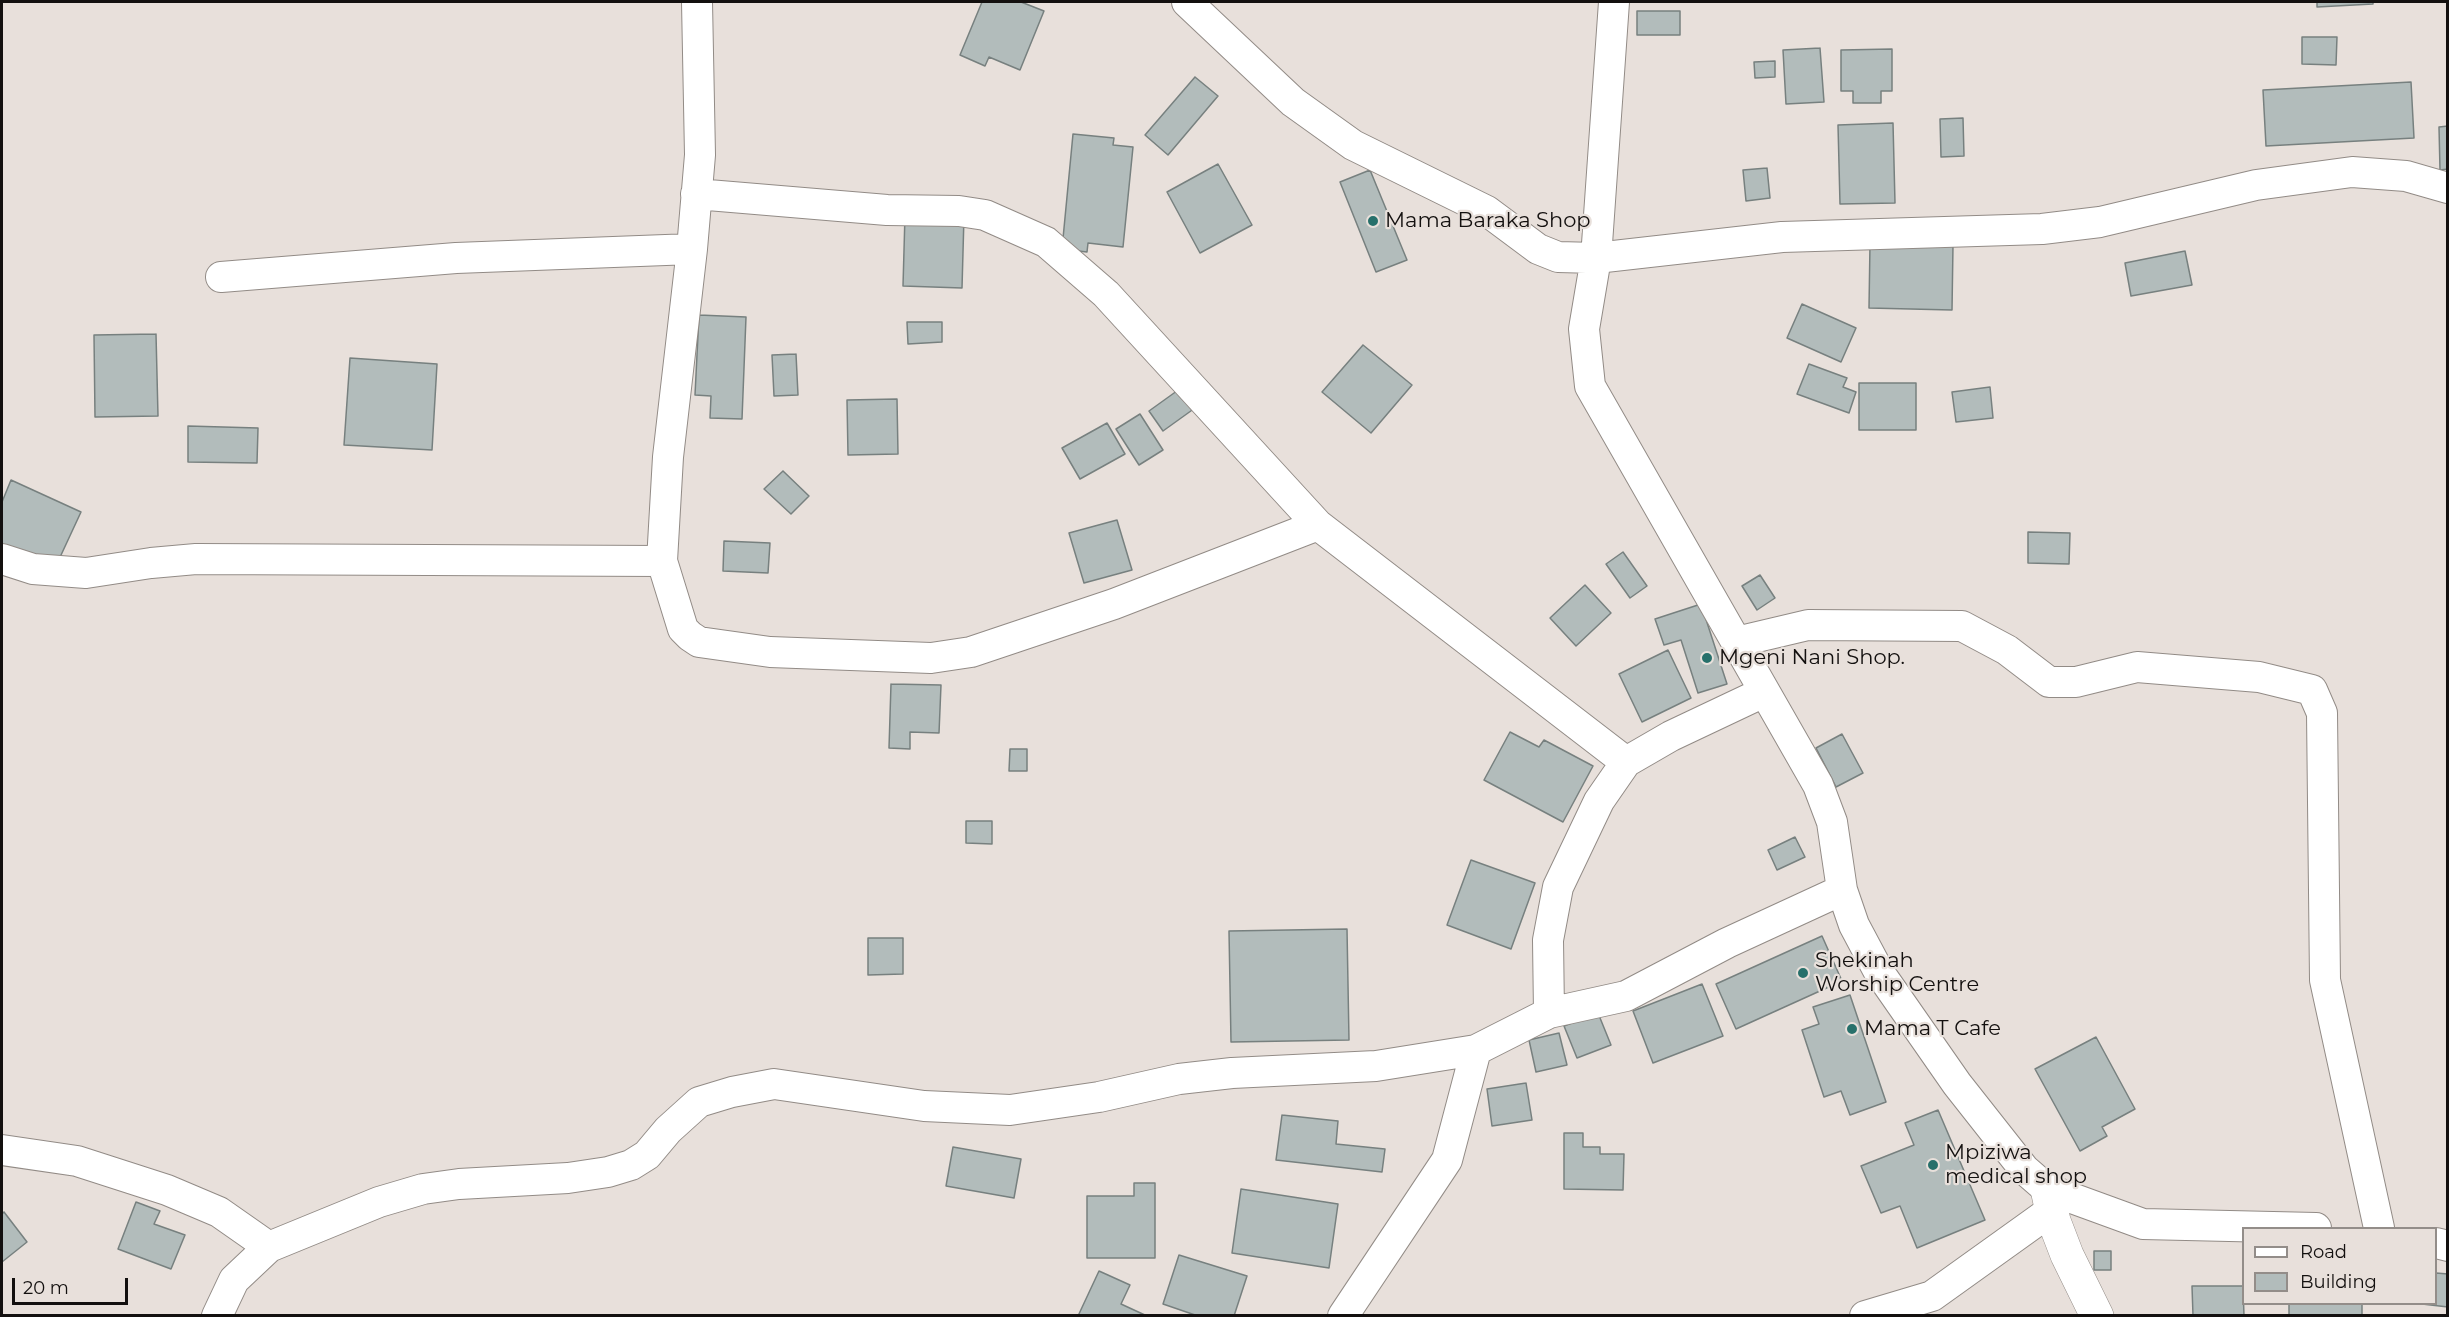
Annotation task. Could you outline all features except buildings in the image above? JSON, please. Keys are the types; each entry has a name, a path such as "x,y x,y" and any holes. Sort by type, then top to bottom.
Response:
{"street":[{"path":"697,2 700,156 692,249 668,457 662,561 683,629 699,642 771,652 931,658 971,652 1114,604 1318,525"},
{"path":"1187,2 1293,102 1353,145 1492,214 1538,249 1558,257 1596,258 1782,237 2042,229 2100,222 2256,185 2352,172 2406,176 2448,188"},
{"path":"1614,2 1596,258 1584,329 1590,386 1818,785 1832,822 1842,890 1854,925 1879,972 1957,1084 2050,1199 2067,1255 2097,1316"},
{"path":"696,194 887,210 986,215 1046,242 1106,294 1318,525 1626,762"},
{"path":"220,277 456,258 692,249"},
{"path":"2,559 33,569 86,573 151,562 196,559 662,561"},
{"path":"1736,642 1808,625 1962,626 2007,650 2049,682 2076,682 2137,667 2259,677 2312,690 2322,713 2325,981 2379,1227"},
{"path":"1550,1013 1548,940 1558,887 1599,801 1626,762 1671,736 1764,692"},
{"path":"217,1316 234,1280 269,1247 379,1202 423,1189 459,1184 568,1178 608,1172 631,1165 647,1155 668,1130 699,1102 732,1092 774,1084 924,1106 1011,1110 1099,1097 1179,1079 1232,1073 1376,1066 1476,1050 1550,1013 1626,996 1727,943 1842,890"},
{"path":"1343,1316 1448,1160 1466,1100 1476,1050"},
{"path":"2,1150 77,1161 167,1190 219,1212 269,1247"},
{"path":"2050,1199 2143,1224 2273,1227"},
{"path":"1865,1316 1932,1296 2050,1199"}],"place":[{"name":"Mama Baraka Shop","path":"1373,221"},
{"name":"Mgeni Nani Shop.","path":"1707,658"},
{"name":"Shekinah Worship Centre","path":"1803,973"},
{"name":"Mama T Cafe","path":"1852,1029"},
{"name":"Mpiziwa medical shop","path":"1933,1165"}]}
